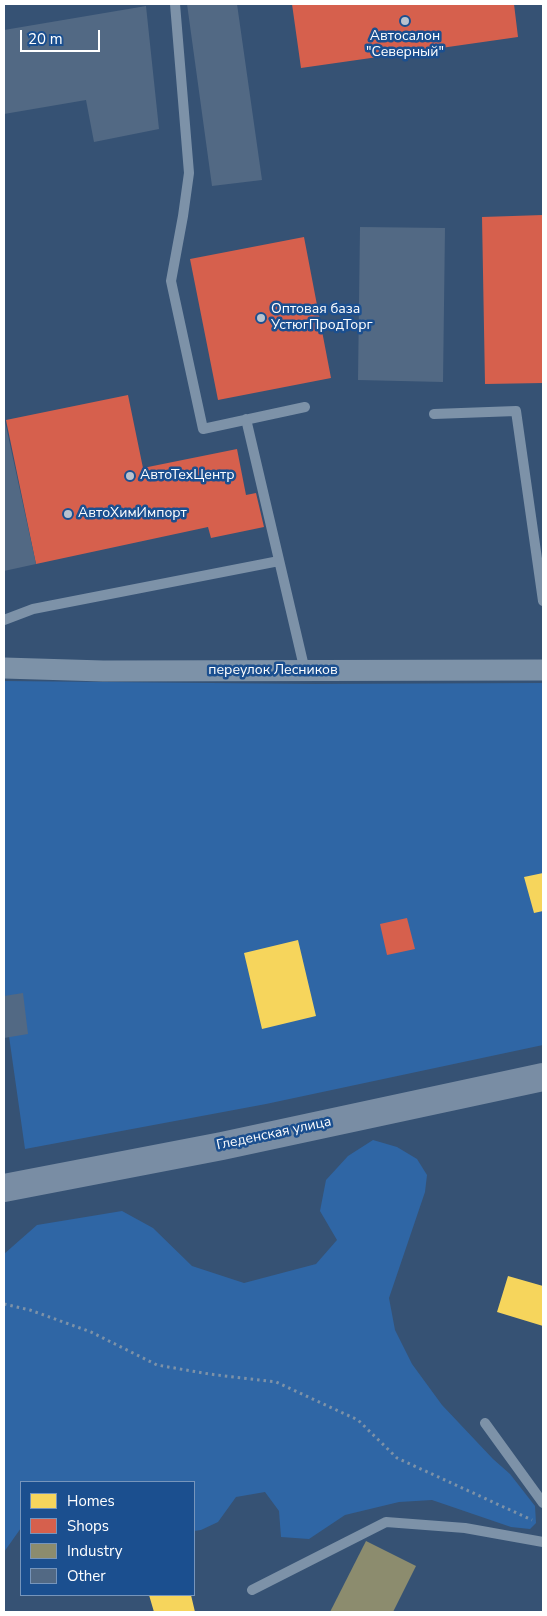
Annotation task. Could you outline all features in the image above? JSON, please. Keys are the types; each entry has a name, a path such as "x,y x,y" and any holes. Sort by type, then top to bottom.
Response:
{"main road":[{"name":"Гледенская улица","path":"4,1188 222,1146 543,1077"}],"street":[{"name":"переулок Лесников","path":"4,668 103,671 543,670"}],"lane":[{"path":"175,4 189,173 184,216 171,281 203,429 305,407"},
{"path":"434,414 516,411 543,601"},
{"path":"246,419 305,671"},
{"path":"4,620 33,610 279,560"},
{"path":"485,1422 543,1503"},
{"path":"252,1590 386,1522 465,1528 543,1542"}],"path":[{"path":"4,1304 30,1310 91,1332 157,1365 208,1374 276,1382 358,1420 397,1458 536,1523"}],"shaded area":[{"path":"4,681 314,684 543,683 543,1045 266,1104 25,1149 4,1001"},
{"path":"373,1140 397,1147 417,1159 427,1175 425,1192 389,1298 395,1330 412,1364 442,1405 493,1459 510,1474 535,1506 536,1523 530,1529 511,1527 432,1500 399,1502 345,1515 309,1539 281,1537 279,1511 265,1492 236,1497 218,1522 195,1531 195,1481 20,1481 20,1529 4,1552 4,1254 37,1225 122,1211 153,1228 192,1266 244,1283 316,1264 337,1240 320,1211 326,1180 348,1156"}],"building: Homes":[{"path":"543,873 543,911 534,913 524,877"},
{"path":"298,940 316,1016 262,1029 244,953"},
{"path":"508,1276 543,1286 543,1326 497,1312"},
{"path":"149,1596 191,1596 195,1612 154,1612"}],"building: Shops":[{"name":"Автосалон \"Северный\"","path":"292,4 514,4 518,37 301,68"},
{"path":"543,215 543,383 485,384 482,217"},
{"name":"Оптовая база УстюгПродТорг","path":"304,237 331,378 218,400 190,259"},
{"name":"АвтоТехЦентр","path":"128,395 143,468 237,449 246,495 256,493 264,527 211,538 208,527 36,564 6,420"},
{"path":"407,918 415,949 387,955 380,924"}],"building: Industry":[{"path":"366,1541 416,1566 393,1612 330,1612"}],"building: Other":[{"path":"187,4 237,4 262,180 212,186"},
{"path":"146,6 159,129 94,142 86,100 4,114 4,30"},
{"path":"360,227 445,228 443,382 358,380"},
{"path":"4,417 36,564 4,571"},
{"path":"23,993 28,1034 4,1038 4,996"}],"place":[{"name":"Автосалон \"Северный\"","path":"405,21"},
{"name":"Оптовая база УстюгПродТорг","path":"261,318"},
{"name":"АвтоТехЦентр","path":"130,476"},
{"name":"АвтоХимИмпорт","path":"68,514"}]}
